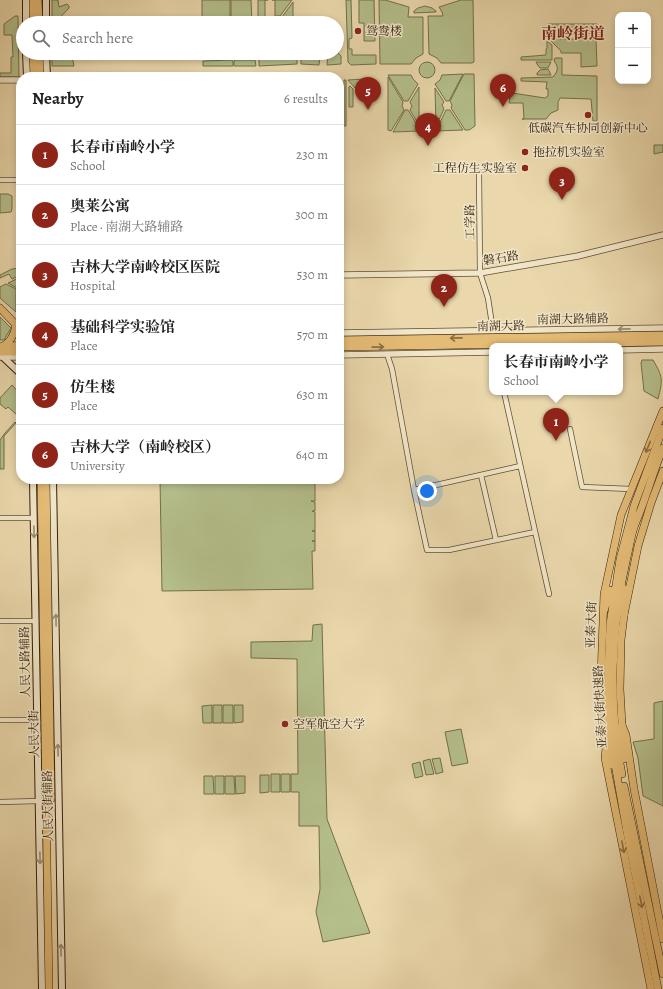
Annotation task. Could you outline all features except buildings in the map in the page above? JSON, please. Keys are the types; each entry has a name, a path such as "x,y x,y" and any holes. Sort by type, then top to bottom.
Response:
{"main road":[{"path":"26,0 26,16"},
{"path":"33,0 33,16"},
{"path":"38,0 39,16"},
{"path":"46,0 46,16"},
{"path":"26,60 27,72"},
{"path":"34,60 34,72"},
{"path":"39,60 40,72"},
{"path":"46,60 47,72"},
{"path":"0,304 16,322"},
{"path":"0,308 16,322"},
{"path":"0,347 9,342 16,330"},
{"name":"南湖大路","path":"344,340 663,335"},
{"name":"南湖大路","path":"598,343 663,342"},
{"path":"0,347 16,345"},
{"name":"南湖大路","path":"344,347 489,345"},
{"path":"1,355 16,353"},
{"path":"1,355 16,369"},
{"name":"亚泰大街","path":"651,989 608,778 605,758 606,748 601,677 604,594 621,514 663,411"},
{"name":"亚泰大街快速路","path":"632,837 633,831 621,770 615,707 615,638 622,579 638,519 638,507 663,428"},
{"name":"亚泰大街快速路","path":"658,989 648,919 612,747 608,696 608,672 609,635 620,559 630,519 638,507 663,448"},
{"path":"624,615 638,546 651,503 663,471"},
{"name":"人民大路辅路","path":"33,484 42,989"},
{"name":"人民大街","path":"41,484 49,989"},
{"name":"人民大街","path":"46,484 54,989"},
{"name":"人民大街辅路","path":"53,484 62,989"},
{"path":"604,611 612,585 621,544 627,523 630,519"},
{"path":"606,748 612,766 625,833 632,837 636,830 625,768 620,689 626,580 639,523 638,519"},
{"path":"622,725 626,735 634,789 663,939"},
{"name":"亚泰大街快速路","path":"648,919 663,974"}],"street":[{"path":"0,80 16,80"},
{"name":"工学路","path":"479,172 480,273 488,298 493,331"},
{"path":"0,180 16,180"},
{"name":"磐石路","path":"344,275 480,273 578,256 663,235"},
{"name":"南湖大路辅路","path":"344,333 663,328"},
{"path":"623,350 663,349"},
{"path":"344,355 489,352"},
{"path":"386,354 392,369 414,490 427,550 449,550 535,532"},
{"path":"1,355 16,356"},
{"path":"505,395 549,594"},
{"path":"570,429 582,487 631,489"},
{"path":"414,490 520,466"},
{"path":"482,475 496,540"},
{"path":"0,518 34,518"},
{"path":"0,621 36,621"},
{"path":"0,720 37,720"},
{"path":"0,802 39,801"}],"green space":[{"path":"52,0 58,0 59,7 67,4 69,6 62,16 52,16"},
{"path":"202,0 230,0 230,16 202,16"},
{"path":"231,0 251,0 252,16 231,16"},
{"path":"258,0 265,0 265,16 258,16"},
{"path":"275,0 292,0 280,16 275,16"},
{"path":"346,0 351,0 352,38 349,39 349,49 352,49 352,55 376,55 376,64 351,65 348,62"},
{"path":"359,0 374,0 375,41 364,41 364,23 359,23"},
{"path":"379,0 385,0 409,7 408,17 423,17 423,54 416,58 411,64 380,64"},
{"path":"461,0 473,0 474,62 441,63 437,58 429,54 428,16 443,16 439,7"},
{"path":"293,2 293,16 283,16"},
{"path":"425,6 432,8 436,12 414,13 414,11 418,8"},
{"path":"16,16 16,60 19,60 19,72 16,72 16,77 0,77 0,73 11,73 11,57 13,57 12,35 4,35 4,24"},
{"path":"548,24 597,24 597,33 548,34"},
{"path":"549,39 596,39 597,66 581,67 581,53 561,53 561,51"},
{"path":"547,41 552,45 552,60 521,60 521,57 546,55"},
{"path":"555,58 562,58 562,75 597,76 597,121 593,121 591,99 560,98 558,102 558,110 551,113 546,119 524,119 523,103 509,103 511,91 512,93 545,98 548,96 548,89 546,89 547,82 521,81 521,78 553,77 557,69 557,65 554,61"},
{"path":"52,60 72,60 74,66 52,66"},
{"path":"235,60 255,60 256,66 234,66"},
{"path":"259,60 297,60 297,64 259,66"},
{"path":"301,60 320,60 319,65 301,64"},
{"path":"327,60 341,60 341,64 327,65"},
{"path":"203,61 233,61 233,66 203,66"},
{"path":"427,62 434,67 435,70 430,77 427,78 420,73 419,70 424,63"},
{"path":"536,62 551,62 548,68 540,68"},
{"path":"548,69 551,75 537,75 540,70"},
{"path":"463,74 449,101 446,101 435,84 440,80 442,75"},
{"path":"464,74 474,74 475,126 469,130 465,130 451,108 452,105 450,101"},
{"path":"388,75 411,75 418,84 408,101 404,101"},
{"path":"388,77 403,102 402,106 404,110 391,131 388,130"},
{"path":"365,79 366,88 355,88 348,80"},
{"path":"344,80 346,80 346,126 344,126"},
{"path":"350,86 353,89 353,107 349,107"},
{"path":"419,87 419,125 410,110 412,106 410,102"},
{"path":"435,88 444,102 442,105 444,109 436,126"},
{"path":"405,110 408,110 419,128 419,131 393,132"},
{"path":"446,110 450,110 463,130 436,131"},
{"path":"654,145 663,145 663,152 654,154"},
{"path":"0,194 8,194 12,196 11,212 0,213"},
{"path":"16,269 16,277 12,279 9,274 0,278 0,275"},
{"path":"16,279 16,287 8,283"},
{"path":"6,284 16,289 16,312 0,298 0,287"},
{"path":"0,317 11,328 4,340 0,340"},
{"path":"642,360 653,360 659,370 661,387 658,399 644,391"},
{"path":"12,385 16,390 16,414 8,407 6,409 0,404 0,398"},
{"path":"15,422 16,423 4,436 4,469 0,469 0,440"},
{"path":"160,484 315,484 315,501 311,501 315,502 315,511 312,511 315,512 315,551 312,551 313,589 162,591"},
{"path":"322,624 327,819 370,933 323,942 316,912 320,889 319,826 299,826 299,792 291,792 291,774 298,774 297,659 251,658 251,642 312,641 313,625"},
{"path":"663,701 663,806 643,796 638,758 633,742 654,739 654,703"},
{"path":"212,705 212,723 203,723 202,706"},
{"path":"213,705 222,705 222,723 213,723"},
{"path":"223,705 233,705 233,723 223,723"},
{"path":"234,705 243,705 243,722 234,723"},
{"path":"461,729 468,763 452,766 445,732"},
{"path":"440,758 443,772 436,774 432,759"},
{"path":"430,759 434,774 426,775 423,761"},
{"path":"420,762 423,776 415,778 412,764"},
{"path":"271,774 280,774 280,792 271,792"},
{"path":"281,774 290,774 290,792 281,792"},
{"path":"260,775 269,775 269,792 260,793"},
{"path":"204,776 213,776 214,794 204,794"},
{"path":"215,776 224,776 224,794 215,794"},
{"path":"225,776 234,776 235,794 225,794"},
{"path":"235,776 245,776 245,793 236,794"}],"place":[{"name":"鸳鸯楼","path":"358,31"},
{"name":"吉林大学（南岭校区）","path":"503,107"},
{"name":"仿生楼","path":"368,110"},
{"name":"低碳汽车协同创新中心","path":"588,115"},
{"name":"基础科学实验馆","path":"428,146"},
{"name":"拖拉机实验室","path":"525,152"},
{"name":"工程仿生实验室","path":"525,168"},
{"name":"吉林大学南岭校区医院","path":"562,200"},
{"name":"奥莱公寓","path":"444,307"},
{"name":"长春市南岭小学","path":"556,441"},
{"name":"空军航空大学","path":"285,724"}],"district":[{"name":"南岭街道","path":"573,33"}]}
